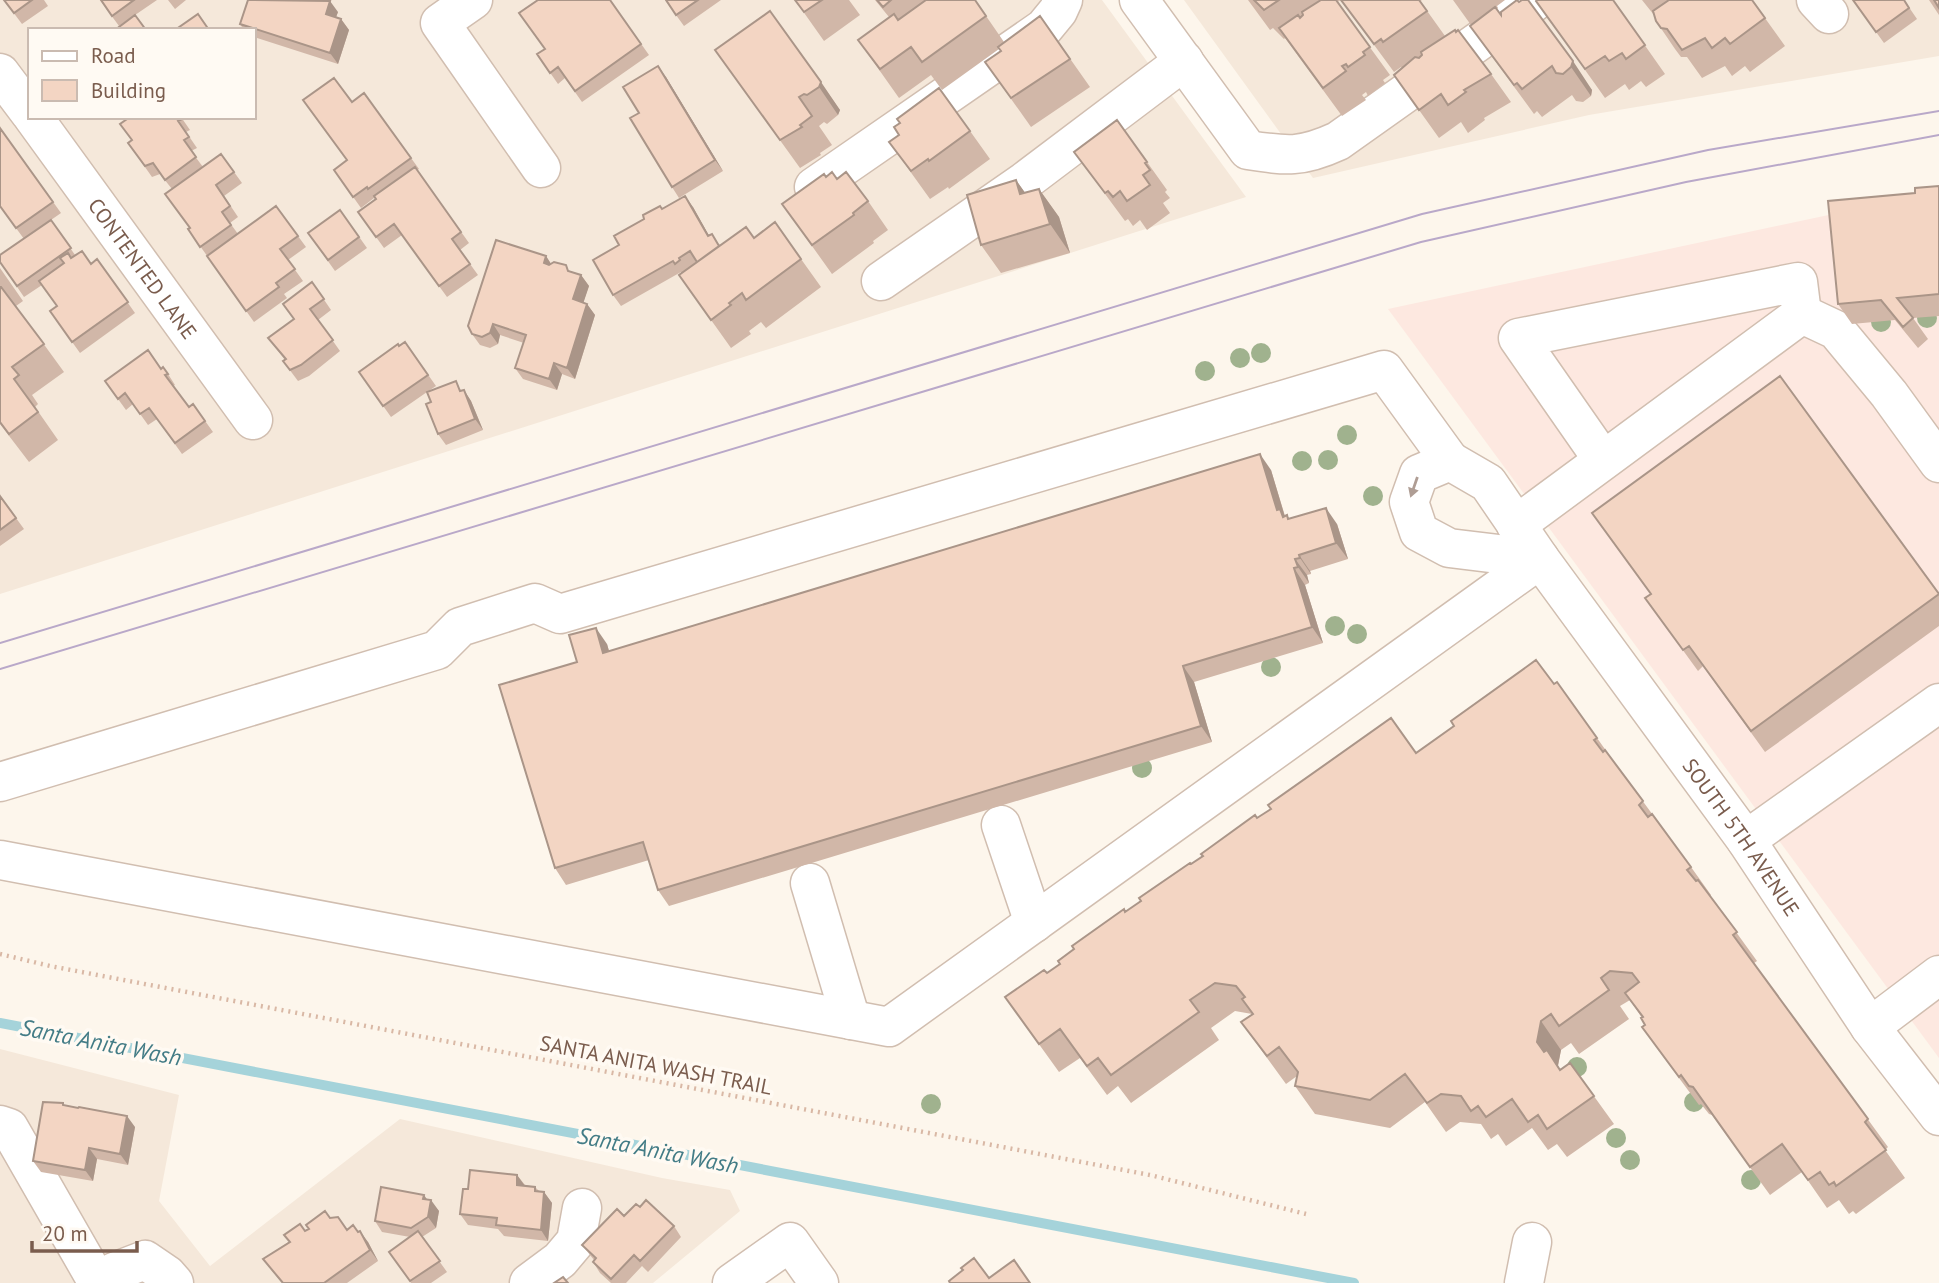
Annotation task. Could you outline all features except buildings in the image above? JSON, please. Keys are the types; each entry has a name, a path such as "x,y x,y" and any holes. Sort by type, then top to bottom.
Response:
{"street":[{"path":"472,0 440,23 541,169"},
{"path":"814,187 1044,28 1058,12 1063,0"},
{"path":"1139,0 1248,150 1289,156 1314,152 1338,141 1534,2"},
{"path":"881,281 1025,181 1184,61"},
{"name":"CONTENTED LANE","path":"0,73 28,111"},
{"name":"CONTENTED LANE","path":"34,119 253,420"},
{"path":"1603,460 1518,338 1798,282 1802,314"},
{"path":"1516,524 1802,314"},
{"path":"1802,314 1836,330 1889,394 1939,463"},
{"path":"0,782 437,649 460,626 535,603 560,614 1384,370 1450,461 1419,474 1409,502 1419,531 1449,548 1540,559"},
{"name":"SOUTH 5TH AVENUE","path":"1450,461 1488,483 1540,559 1746,840 1870,1027 1939,1116"},
{"path":"0,860 889,1027 1540,559"},
{"path":"1746,840 1939,703"},
{"path":"1001,825 1034,923"},
{"path":"810,883 851,1020"},
{"path":"1870,1027 1939,975"},
{"path":"0,1125 9,1128 99,1283 114,1272 159,1272"},
{"path":"530,1283 560,1260 576,1241 582,1208"},
{"path":"732,1283 790,1242 819,1283"},
{"path":"1524,1283 1532,1242"}],"path":[{"name":"SANTA ANITA WASH TRAIL","path":"0,954 90,974 1150,1175 1306,1214"}],"shaded area":[{"path":"0,0 1102,0 1246,197 0,594"},
{"path":"1184,0 1939,0 1939,56 1589,115 1313,178"},
{"path":"1939,205 1939,1058 1388,309 1852,210"},
{"path":"0,1049 179,1095 159,1201 210,1266 400,1119 662,1178 730,1190 740,1211 653,1283 0,1283"}],"waterway":[{"name":"Santa Anita Wash","path":"0,1023 1354,1283"}],"tram line":[{"path":"0,643 1422,214 1708,150 1939,111"},
{"path":"0,669 1421,242 1686,182 1939,135"}]}
